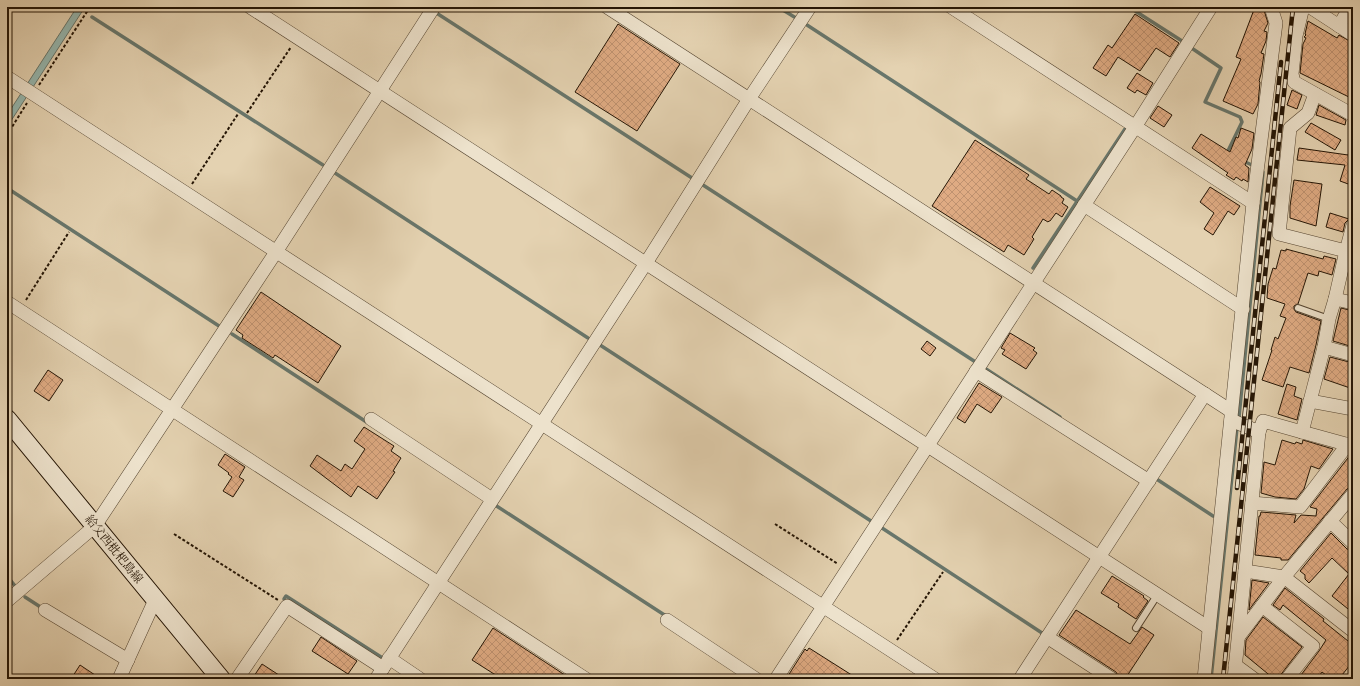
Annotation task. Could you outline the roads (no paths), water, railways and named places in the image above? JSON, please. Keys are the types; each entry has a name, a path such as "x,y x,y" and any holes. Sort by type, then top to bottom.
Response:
{"main road":[{"name":"給父西枇杷島線","path":"7,419 221,679"}],"street":[{"path":"250,7 1209,628"},
{"path":"7,601 96,526 276,252 434,7"},
{"path":"607,7 1205,394 1231,416 1259,432"},
{"path":"376,679 646,263 749,99 810,7"},
{"path":"951,7 1253,203"},
{"path":"776,679 1135,127 1211,7"},
{"path":"1204,679 1253,203 1276,23 1271,7"},
{"path":"1303,7 1301,10 1296,36 1292,74 1294,82 1353,115"},
{"path":"1310,7 1353,35"},
{"path":"1339,26 1350,7"},
{"path":"7,76 186,194 542,423 935,679"},
{"path":"1315,94 1308,113 1290,128 1279,234 1349,251"},
{"path":"1084,205 1243,309"},
{"path":"1302,432 1324,347 1329,319 1349,251 1353,225"},
{"path":"1335,298 1353,303"},
{"path":"7,302 586,679"},
{"path":"1324,347 1353,355"},
{"path":"976,371 1149,481"},
{"path":"1020,679 1205,394"},
{"path":"1310,401 1353,409"},
{"path":"371,419 492,499"},
{"path":"1234,679 1259,432 1262,421 1351,445 1300,507 1252,503"},
{"path":"1238,636 1284,577 1353,494"},
{"path":"1330,521 1353,543"},
{"path":"1245,571 1284,577 1353,631"},
{"path":"119,679 155,600"},
{"path":"237,679 287,606 386,663 420,679"},
{"path":"1262,606 1313,646 1287,679"},
{"path":"45,610 128,660"},
{"path":"667,620 756,679"},
{"path":"1048,637 1112,679"},
{"path":"1235,665 1254,679"}],"lane":[{"path":"1298,308 1329,319"},
{"path":"1136,628 1158,594"}],"water":[{"path":"77,7 85,7 7,127 7,115"}],"waterway":[{"path":"778,7 796,18"},
{"path":"1129,7 1182,41"},
{"path":"438,14 692,178"},
{"path":"92,17 323,165"},
{"path":"807,25 1077,201"},
{"path":"1193,49 1221,68 1205,102 1240,117 1242,122 1226,155"},
{"path":"1033,268 1125,129"},
{"path":"1243,161 1252,165"},
{"path":"1239,417 1263,172"},
{"path":"335,173 588,338"},
{"path":"703,185 974,361"},
{"path":"7,188 219,326"},
{"path":"232,334 368,423"},
{"path":"600,345 871,521"},
{"path":"986,369 1060,417"},
{"path":"1211,679 1237,428"},
{"path":"1158,480 1213,516"},
{"path":"495,505 666,616"},
{"path":"882,528 1042,633"},
{"path":"7,576 16,587"},
{"path":"284,599 286,596 381,657"},
{"path":"25,597 42,608"}],"railway":[{"path":"1223,679 1293,7"},
{"path":"1237,488 1281,62"}]}
